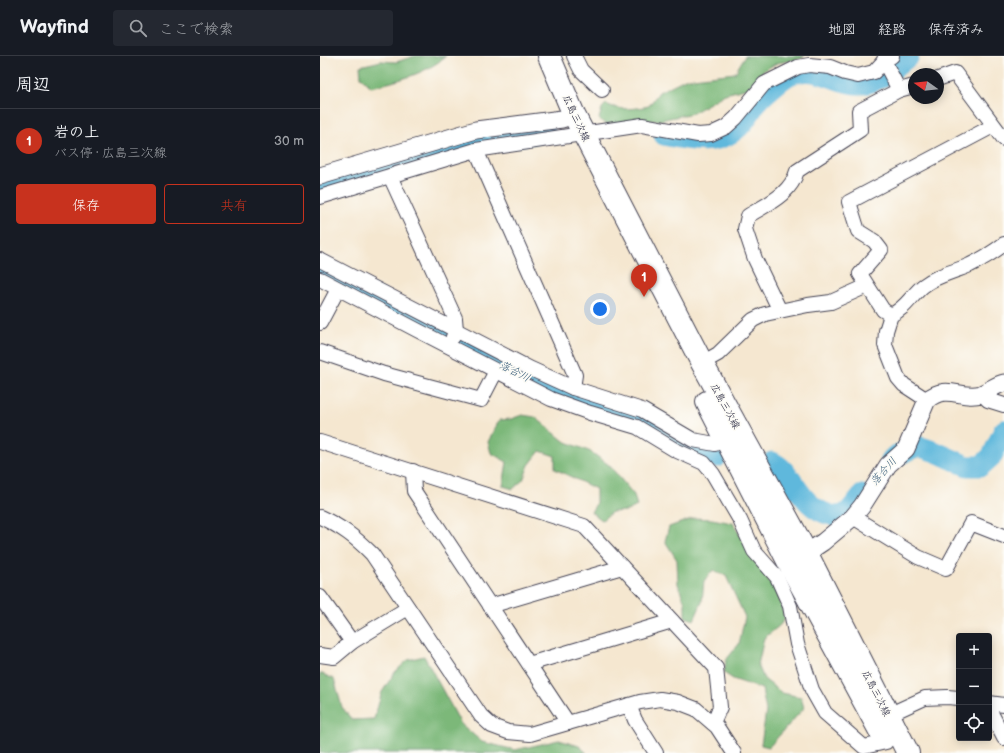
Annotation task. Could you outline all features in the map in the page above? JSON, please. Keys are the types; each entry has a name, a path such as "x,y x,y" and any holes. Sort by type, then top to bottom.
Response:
{"main road":[{"name":"広島三次線","path":"535,56 702,363 732,433"},
{"name":"広島三次線","path":"550,56 573,126 798,558 888,715 908,753"},
{"name":"広島三次線","path":"798,558 888,747"}],"street":[{"path":"574,56 581,70 602,90"},
{"path":"320,176 476,130 642,125 698,135 711,134 726,127 736,118 764,84 798,67 809,65 830,67 858,76 874,72 888,63 899,90"},
{"path":"944,77 956,73 993,126 1004,139"},
{"path":"780,311 755,259 745,229 748,216 786,192 795,180 797,172 860,130 859,111 899,90 908,88"},
{"path":"321,195 476,150 573,126"},
{"path":"891,315 884,310 860,274 881,250 874,241 858,231 849,202 993,126"},
{"path":"476,150 575,375 573,388"},
{"path":"390,176 455,318 452,339"},
{"path":"927,400 904,385 898,378 885,344 886,331 891,315 898,312 922,287 940,275 971,264 992,253 1004,244"},
{"path":"320,260 452,339 496,371 552,399 590,413 636,427 675,450 704,462 714,474 740,520 754,551 777,578 790,606 797,644 812,690 825,713 864,747 888,747"},
{"path":"320,279 338,289 452,339 531,369 573,388 642,410 694,440 715,444 732,433"},
{"path":"702,363 718,354 753,320 765,314 831,302 867,286"},
{"path":"320,323 338,289"},
{"path":"320,352 384,374 481,400 496,371"},
{"path":"798,558 823,542 852,517 862,506 888,466 906,449 927,400 934,394 944,392 975,395 981,394 997,385 1004,383"},
{"path":"981,394 988,400 1004,405"},
{"path":"320,442 584,526 716,668 720,707 713,723"},
{"path":"413,472 414,491 568,723"},
{"path":"320,517 332,522 354,536 372,554 481,716 492,726 508,732 530,734 640,702 660,699 678,702 696,709 717,727 734,753"},
{"path":"852,517 918,557 946,569 971,522 1004,536"},
{"path":"490,606 622,566"},
{"path":"320,597 352,642"},
{"path":"320,656 334,657 352,642 408,608"},
{"path":"529,664 672,621"},
{"path":"888,715 925,698 956,698"},
{"path":"992,703 1004,705"},
{"path":"629,705 635,720 656,753"},
{"path":"992,715 1004,738"}],"green space":[{"path":"415,56 446,56 439,62 421,72 380,85 371,87 361,77 360,66 381,61 396,62"},
{"path":"745,56 805,56 801,59 777,63 763,71 749,88 725,94 693,113 661,120 605,124 599,119 602,108 606,104 616,108 627,109 649,106 659,92 685,79 735,73"},
{"path":"522,415 535,417 564,441 591,452 609,465 634,495 637,506 627,511 612,512 602,520 591,512 596,504 596,489 555,469 555,456 540,451 529,465 523,480 513,489 503,486 507,462 491,453 488,442 499,420 511,419"},
{"path":"694,518 712,519 733,523 757,564 778,593 785,619 764,638 758,665 764,679 782,693 801,697 804,708 769,747 761,745 766,711 762,689 733,679 724,673 726,660 739,644 745,617 726,576 713,570 704,581 702,602 694,620 685,617 685,603 678,584 677,560 665,541 669,527"},
{"path":"424,656 461,724 482,742 515,750 559,740 579,746 587,753 320,753 320,673 334,679 342,707 352,720 374,719 382,692 395,672 408,660"}],"waterway":[{"path":"664,135 706,141 716,139 734,131 743,123 760,99 767,92 780,81 792,74 801,72 819,73 845,82 863,84 875,81 909,56"},
{"path":"320,188 447,149 478,142 545,132"},
{"name":"落合川","path":"320,268 518,373 558,392 599,407 645,421 693,451 717,457"},
{"name":"落合川","path":"891,460 895,456 918,446 936,452 967,466 981,466 992,456 1004,430"},
{"name":"落合川","path":"772,462 786,473 811,505 820,511 831,515 840,516 848,512 862,495"}],"place":[{"name":"岩の上","path":"644,297"}]}
